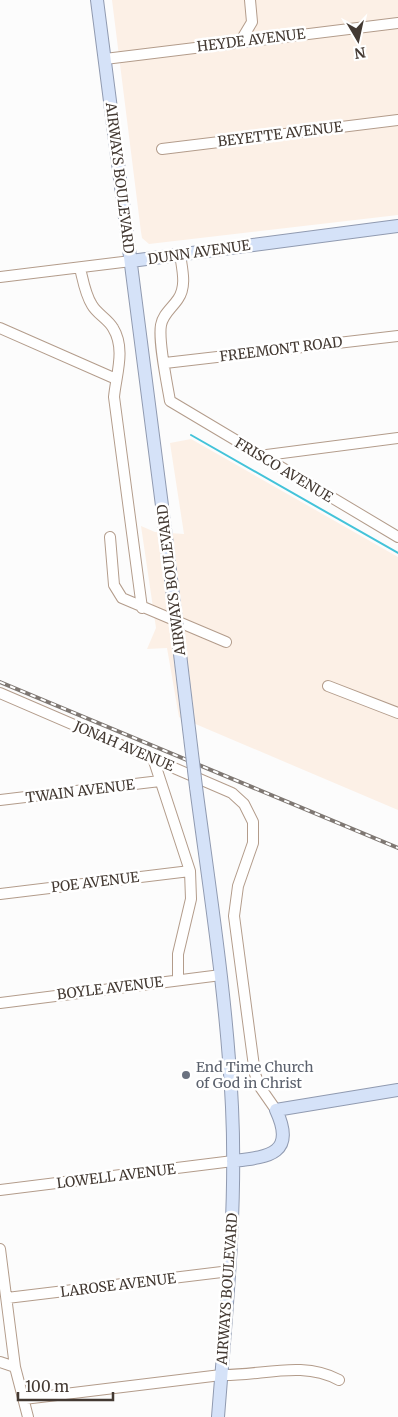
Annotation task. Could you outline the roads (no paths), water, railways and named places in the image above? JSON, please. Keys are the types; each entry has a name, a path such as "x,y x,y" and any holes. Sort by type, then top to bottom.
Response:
{"main road":[{"name":"AIRWAYS BOULEVARD","path":"97,0 220,975 232,1107 230,1271 218,1417"},
{"name":"DUNN AVENUE","path":"131,261 398,226"},
{"path":"232,1161 268,1157 278,1149 283,1134 281,1121 276,1110 398,1090"}],"street":[{"path":"240,42 252,22 250,0"},
{"name":"HEYDE AVENUE","path":"105,59 398,23"},
{"name":"BEYETTE AVENUE","path":"162,149 398,120"},
{"path":"165,363 160,338 161,325 164,317 182,290 184,280 180,254"},
{"name":"DUNN AVENUE","path":"0,277 131,261"},
{"path":"80,268 86,292 92,306 114,329 120,367 116,379 114,397 142,608"},
{"path":"0,328 116,379"},
{"name":"FREEMONT ROAD","path":"165,363 398,336"},
{"name":"FRISCO AVENUE","path":"165,363 170,401 259,456 398,537"},
{"path":"259,456 398,438"},
{"path":"110,537 116,592 122,598 226,642"},
{"path":"328,686 398,713"},
{"name":"JONAH AVENUE","path":"0,693 232,793 244,804 253,822 253,843 238,886 234,916 255,1074 260,1087 276,1110"},
{"path":"153,758 190,871 191,899 178,954 178,980"},
{"name":"TWAIN AVENUE","path":"0,800 160,781"},
{"name":"POE AVENUE","path":"0,894 190,871"},
{"name":"BOYLE AVENUE","path":"0,1003 220,975"},
{"name":"LOWELL AVENUE","path":"0,1190 232,1161"},
{"path":"0,1249 16,1367 28,1417"},
{"name":"LAROSE AVENUE","path":"7,1298 230,1271"},
{"path":"0,1362 16,1367"},
{"path":"24,1399 221,1375 239,1376 308,1369 327,1374 339,1380"}],"waterway":[{"path":"191,435 398,553"}],"railway":[{"path":"0,682 398,848"}],"place":[{"name":"End Time Church of God in Christ","path":"186,1075"}]}
